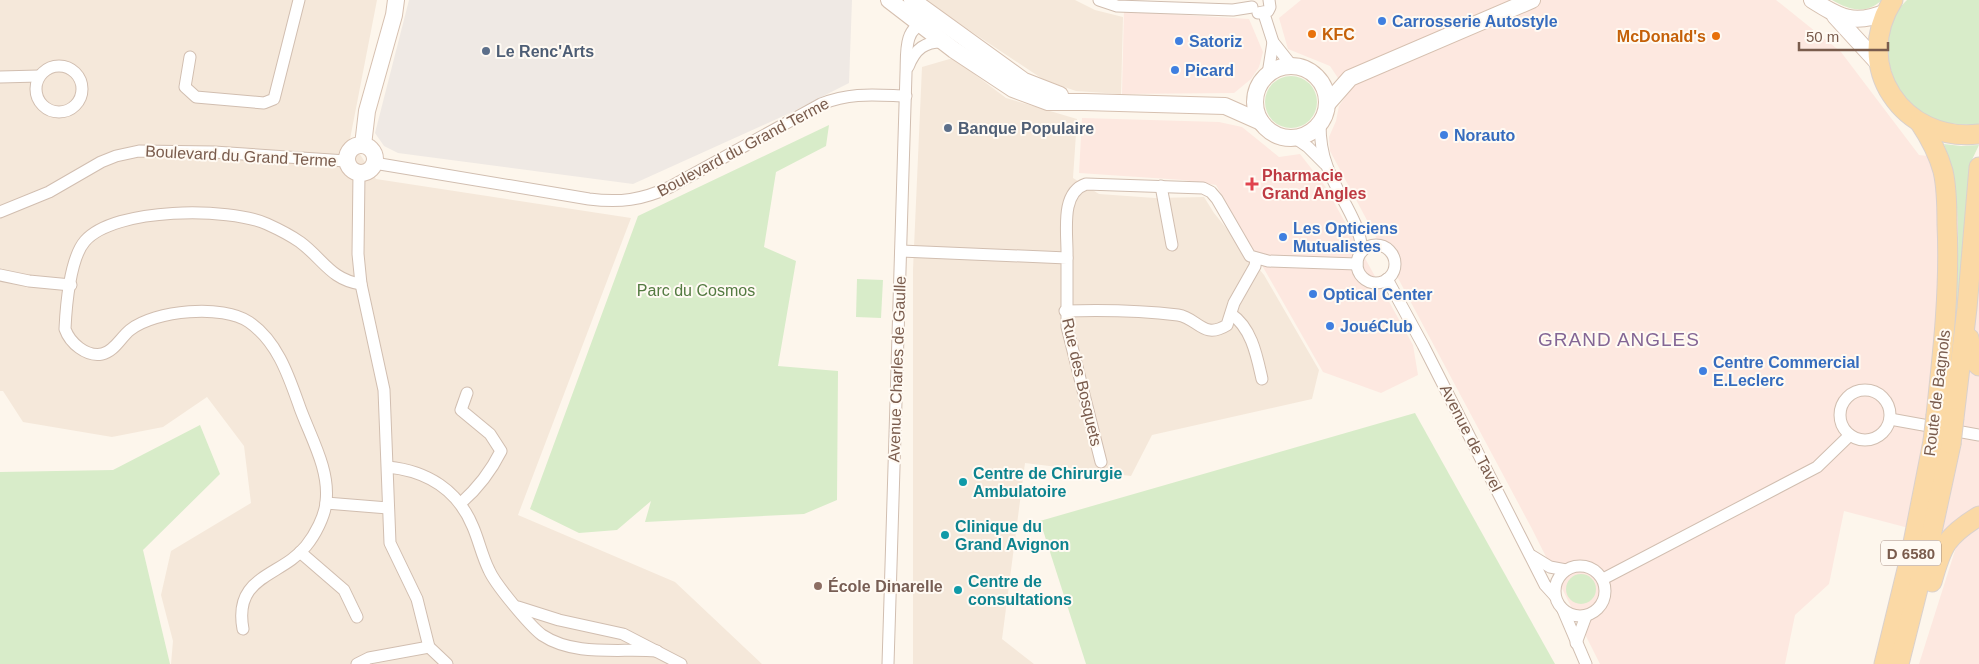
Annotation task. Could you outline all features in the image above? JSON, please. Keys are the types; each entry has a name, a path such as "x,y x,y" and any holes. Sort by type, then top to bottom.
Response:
{"main road":[{"path":"363,145 368,111 394,15 396,0"},
{"path":"889,0 944,42 1013,89 1033,98 1066,104 1084,102 1226,106 1240,101 1257,88 1268,74 1275,69 1292,66 1305,68 1316,76 1322,83 1328,103"},
{"path":"1226,106 1260,122 1275,135 1295,138 1304,136 1320,124 1328,103 1350,78 1532,0"},
{"path":"1812,0 1830,11 1849,29 1879,64"},
{"path":"1830,11 1864,21 1889,6"},
{"path":"1889,6 1879,38 1879,64 1883,78 1894,98 1908,114 1920,123 1950,134 1979,134"},
{"path":"918,23 1039,88 1084,102"},
{"path":"1316,76 1350,78"},
{"path":"1257,88 1255,105 1260,122"},
{"name":"Route de Bagnols","path":"1920,123 1934,145 1943,172 1946,199 1949,265 1945,416"},
{"path":"363,145 371,149 374,163 370,170 359,173 351,170 346,162 350,149 363,145"},
{"name":"Route de Bagnols","path":"1899,664 1930,541 1945,416 1967,308 1979,167"},
{"path":"1967,308 1969,343 1974,361 1979,366"},
{"name":"Route de Bagnols","path":"1884,664 1911,553 1942,443"},
{"path":"1905,664 1946,543 1958,529 1979,516"}],"street":[{"path":"190,56 185,87 196,97 264,103 274,99 298,0"},
{"path":"1099,0 1117,6 1233,10 1253,4 1257,13 1264,14"},
{"path":"1264,14 1273,1"},
{"path":"1264,14 1273,42 1292,66"},
{"name":"Avenue Charles de Gaulle","path":"888,664 906,73 918,23"},
{"name":"Avenue Charles de Gaulle","path":"906,73 911,60 918,23"},
{"path":"1268,74 1273,42"},
{"path":"0,77 39,76 45,70 55,66 67,67 78,75 82,84 81,95 73,107 64,111 54,111 44,106 38,97 36,85 39,76"},
{"name":"Boulevard du Grand Terme","path":"374,163 590,199 614,202 634,200 670,187 821,104 837,98 858,94 906,96"},
{"path":"1320,124 1327,168 1360,234 1362,251 1357,264 1361,275 1370,282 1381,282 1387,279 1394,270 1394,258 1387,249 1374,245 1360,234"},
{"path":"1295,138 1308,147 1327,168"},
{"name":"Boulevard du Grand Terme","path":"0,212 49,192 101,162 116,156 139,151 205,151 346,162"},
{"path":"359,173 358,235 361,284 384,390 390,543 417,598 429,647 447,664"},
{"name":"Rue des Bosquets","path":"1101,462 1067,327 1065,311 1069,201 1079,186 1086,184 1161,186"},
{"path":"1172,245 1161,186 1203,188 1212,192 1245,250 1256,259 1357,264"},
{"path":"242,629 240,616 242,605 252,587 306,546 319,526 326,502 324,472 290,382 272,342 248,321 223,314 169,313 143,321 129,330 108,352 95,354 84,351 68,337 65,328 76,257 85,240 105,228 136,217 163,212 212,214 247,218 265,223 300,242 334,275 346,281 361,284"},
{"path":"1362,251 1374,245"},
{"path":"901,251 1067,258"},
{"path":"1065,311 1179,315 1202,328 1213,330 1227,325 1237,296 1256,259"},
{"path":"0,275 29,281 71,285"},
{"name":"Avenue de Tavel","path":"1387,279 1423,345 1545,585 1555,596"},
{"path":"1231,314 1238,319 1255,348 1262,379"},
{"path":"1869,391 1876,393 1884,400 1889,409 1890,419 1882,434 1875,438 1858,439 1845,430 1840,416 1844,402 1855,393 1869,391"},
{"path":"461,503 493,468 501,451 490,434 461,410 467,393"},
{"path":"1890,419 1979,435"},
{"path":"1603,579 1816,467 1838,450 1850,435"},
{"path":"388,467 423,474 449,490 461,503 474,528 489,571 516,606 542,634 581,649 657,651"},
{"path":"326,502 388,508"},
{"path":"300,552 344,590 357,617"},
{"path":"1530,555 1550,568 1566,570 1579,565 1586,566 1593,569 1603,579 1606,594 1604,602 1593,613 1586,616 1578,616 1563,610"},
{"path":"1566,570 1557,581 1555,596 1586,664"},
{"path":"516,606 558,620 623,634 681,664"},
{"path":"1576,644 1586,616"},
{"path":"357,664 369,658 429,647"}],"shaded area":[{"path":"0,0 377,0 350,139 376,179 631,218 518,515 675,582 762,664 171,664 173,641 161,595 171,551 251,503 244,446 207,397 163,427 112,437 23,422 3,391 0,391"},
{"path":"409,0 852,0 849,83 790,113 633,184 398,153 384,146 375,133"},
{"path":"924,0 1075,0 1095,10 1123,17 1121,94 1076,91 1044,80"},
{"path":"1301,0 1776,0 1841,52 1919,155 1979,162 1979,664 1919,664 1958,541 1844,511 1829,584 1795,615 1785,664 1600,664 1531,527 1330,151 1329,137 1336,121 1339,106 1348,93 1330,66 1288,49 1279,18"},
{"path":"1124,11 1249,19 1263,52 1259,67 1251,79 1234,93 1122,94"},
{"path":"953,58 1006,98 1077,119 1073,178 1099,194 1155,198 1204,197 1214,213 1264,275 1319,370 1312,399 1152,435 1131,476 1025,463 1002,639 1034,664 913,664 913,270 922,67"},
{"path":"1082,118 1219,122 1242,127 1279,157 1300,154 1325,186 1413,345 1418,375 1381,393 1323,372 1216,185 1183,180 1079,173"}],"green space":[{"path":"1832,0 1882,0 1870,8 1857,9"},
{"path":"1907,0 1979,0 1979,125 1950,123 1930,118 1911,104 1901,92 1893,77 1888,44 1891,28 1897,13"},
{"path":"1286,76 1296,76 1310,83 1317,97 1317,107 1310,121 1296,128 1286,128 1276,124 1269,117 1265,107 1265,97 1269,87 1276,80"},
{"name":"Parc du Cosmos","path":"829,125 826,146 776,172 764,247 796,261 778,366 838,371 837,500 804,514 645,522 651,501 617,530 579,533 530,509 638,216"},
{"path":"1944,144 1961,146 1979,145 1969,166 1959,327 1955,326 1958,258 1957,211 1951,166"},
{"path":"857,279 883,280 881,318 856,317"},
{"path":"1415,413 1555,664 1086,664 1040,521"},
{"path":"200,425 220,474 143,550 170,664 0,664 0,472 113,470"},
{"path":"1581,574 1592,578 1596,589 1592,600 1581,604 1570,600 1566,589 1570,578"}],"place":[{"name":"Carrosserie Autostyle","path":"1382,21"},
{"name":"KFC","path":"1312,34"},
{"name":"McDonald's","path":"1716,36"},
{"name":"Satoriz","path":"1179,41"},
{"name":"Le Renc'Arts","path":"486,51"},
{"name":"Picard","path":"1175,70"},
{"name":"Banque Populaire","path":"948,128"},
{"name":"Norauto","path":"1444,135"},
{"name":"Pharmacie Grand Angles","path":"1252,184"},
{"name":"Les Opticiens Mutualistes","path":"1283,237"},
{"name":"Optical Center","path":"1313,294"},
{"name":"JouéClub","path":"1330,326"},
{"name":"Centre Commercial E.Leclerc","path":"1703,371"},
{"name":"Centre de Chirurgie Ambulatoire","path":"963,482"},
{"name":"Clinique du Grand Avignon","path":"945,535"},
{"name":"École Dinarelle","path":"818,586"},
{"name":"Centre de consultations","path":"958,590"}],"district":[{"name":"GRAND ANGLES","path":"1619,339"}]}
